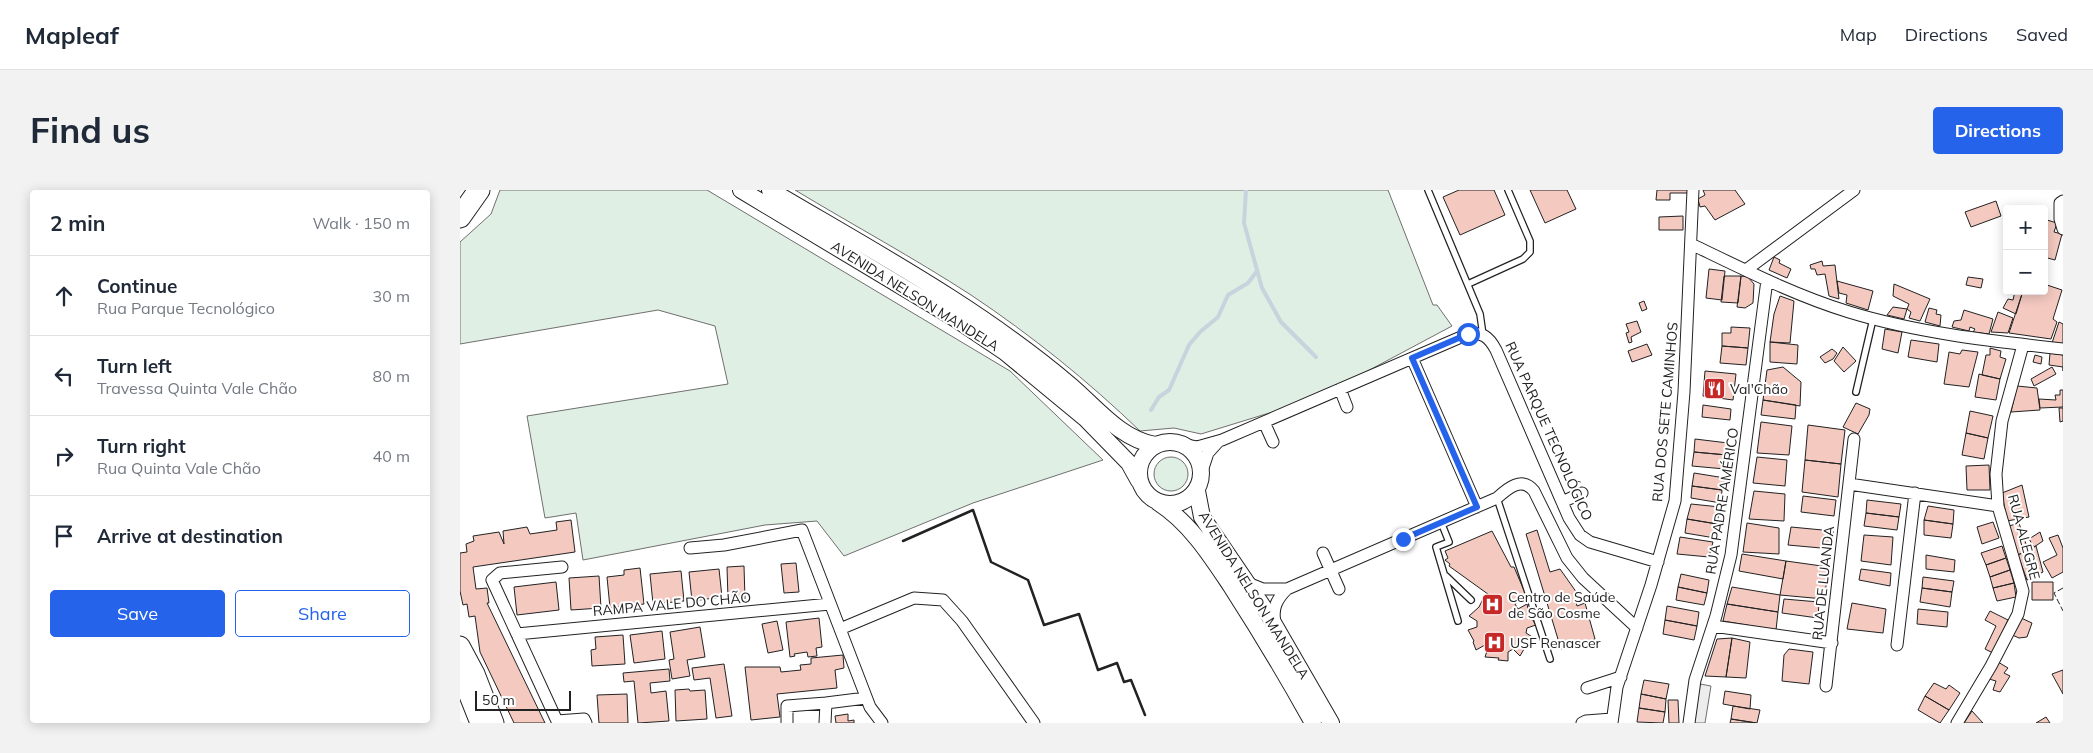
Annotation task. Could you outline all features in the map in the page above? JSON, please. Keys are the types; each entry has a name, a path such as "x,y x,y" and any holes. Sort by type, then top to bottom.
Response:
{"highway":[{"path":"460,217 479,190"}],"main road":[{"name":"AVENIDA NELSON MANDELA","path":"741,190 956,318 1005,352 1085,418 1130,463 1139,481"},
{"name":"AVENIDA NELSON MANDELA","path":"770,190 987,320 1059,376 1118,428 1144,443 1155,446"},
{"path":"1165,442 1185,445 1196,456 1202,471 1201,482 1197,491 1180,504 1159,503 1149,496 1139,481 1141,460 1155,446 1165,442"},
{"name":"AVENIDA NELSON MANDELA","path":"1197,491 1202,517 1276,627 1331,723"},
{"name":"AVENIDA NELSON MANDELA","path":"1159,503 1182,520 1218,567 1274,654 1313,723"},
{"path":"460,646 475,674 494,723"},
{"path":"460,674 480,723"},
{"path":"460,708 466,723"}],"street":[{"name":"RUA DOS SETE CAMINHOS","path":"1612,721 1621,677 1658,562 1675,501 1684,392 1693,190"},
{"path":"1746,270 1854,190"},
{"path":"2063,201 2060,203 2060,219 2063,229"},
{"path":"1691,244 1767,280 1873,319 2063,349"},
{"name":"RUA PADRE AMÉRICO","path":"1689,723 1695,680 1713,626 1731,555 1767,280"},
{"path":"1185,445 1197,447 1222,440 1468,334 1483,335"},
{"name":"RUA PARQUE TECNOLÓGICO","path":"1483,335 1490,340 1496,350 1568,518 1580,535 1590,542 1658,562"},
{"name":"RUA ALEGRE","path":"1957,723 1991,666 2013,622 2023,591 1998,506 1996,474 2002,420 2023,344"},
{"path":"1412,358 1477,507"},
{"path":"1340,390 1347,407"},
{"path":"1264,422 1273,442"},
{"name":"RUA DE LUANDA","path":"1826,686 1854,439"},
{"path":"1202,471 1208,453 1222,440"},
{"path":"1276,627 1274,608 1277,599 1287,589 1497,498 1510,487 1521,483 1529,485 1566,558 1583,578 1637,628"},
{"path":"1849,484 1998,506"},
{"path":"1562,502 1582,493"},
{"path":"1897,644 1914,493"},
{"path":"690,548 802,530 866,698 882,723"},
{"path":"1323,553 1340,589"},
{"path":"562,567 500,573 492,580 557,722 584,719 586,723"},
{"path":"1247,582 1264,589 1287,589"},
{"path":"840,629 914,598 943,600 962,621 1034,723"},
{"name":"RAMPA VALE DO CHÃO","path":"517,634 830,604"},
{"path":"1713,626 1832,643"},
{"path":"1587,688 1621,677"},
{"path":"787,723 787,706 866,698"},
{"path":"826,702 826,723"},
{"path":"1582,723 1586,721 1612,721"}],"lane":[{"path":"1428,190 1480,314 1483,335"},
{"path":"1468,284 1523,259 1530,252 1530,241 1508,190"},
{"path":"1856,392 1873,319"},
{"path":"1497,498 1550,659"},
{"path":"1441,522 1449,542 1436,547 1458,620"},
{"path":"1444,574 1471,600"}],"green space":[{"path":"500,190 707,190 1010,371 1103,460 973,503 844,556 817,521 765,525 583,560 576,513 545,518 527,416 728,384 715,326 658,310 460,344 460,242 491,214"},
{"path":"795,190 1388,190 1433,305 1437,305 1452,326 1332,390 1279,410 1201,434 1174,428 1140,431 1058,359 993,310 928,268"},
{"path":"1171,457 1183,462 1188,474 1183,486 1171,491 1159,486 1154,474 1159,462"}],"shaded area":[{"path":"1700,684 1711,686 1705,723 1694,723"}],"building":[{"path":"1459,190 1494,190 1505,215 1460,235 1443,197"},
{"path":"1530,190 1567,190 1576,209 1545,223"},
{"path":"1657,190 1690,190 1690,193 1670,193 1670,200 1656,200"},
{"path":"1703,190 1735,190 1745,204 1715,220 1705,206 1700,207 1698,199 1705,195"},
{"path":"1996,201 2001,216 1971,227 1965,212"},
{"path":"1683,216 1683,230 1659,230 1659,217"},
{"path":"2048,220 2057,223 2054,232 2062,234 2055,260 2048,258"},
{"path":"1774,257 1780,260 1779,263 1791,269 1787,278 1769,270"},
{"path":"1822,261 1823,266 1835,265 1839,299 1829,296 1825,274 1817,275 1815,269 1811,269 1810,265"},
{"path":"1709,269 1725,271 1722,300 1706,298"},
{"path":"1724,276 1741,276 1738,303 1721,302"},
{"path":"1741,276 1748,277 1754,284 1753,303 1745,308 1737,307"},
{"path":"1968,277 1983,279 1981,288 1966,285"},
{"path":"1837,281 1873,291 1868,310 1846,303 1847,295 1839,293"},
{"path":"1894,284 1930,299 1920,321 1909,318 1911,312 1907,309 1909,304 1893,296"},
{"path":"2048,285 2062,290 2053,319 2057,322 2051,339 2009,333 2022,295 2048,295"},
{"path":"2014,295 2022,295 2016,314 2003,308 2008,299 2013,300"},
{"path":"1780,296 1794,301 1790,343 1770,342 1774,314"},
{"path":"1644,301 1647,309 1642,311 1639,303"},
{"path":"1893,307 1907,309 1904,319 1887,315"},
{"path":"1929,308 1937,310 1936,314 1941,315 1940,326 1925,322"},
{"path":"1964,310 1993,319 1989,334 1973,332 1975,329 1970,327 1969,331 1952,327 1954,321 1961,320"},
{"path":"1998,312 2013,318 2008,333 1991,332"},
{"path":"1637,321 1641,332 1631,337 1632,342 1629,343 1626,333 1629,332 1626,324"},
{"path":"2059,322 2063,324 2063,347 2052,343"},
{"path":"1731,327 1750,328 1748,348 1722,346 1722,333 1731,333"},
{"path":"1885,329 1902,332 1898,353 1882,349"},
{"path":"1911,340 1939,344 1937,362 1908,357"},
{"path":"1770,342 1798,345 1797,364 1770,362"},
{"path":"1647,344 1652,355 1632,362 1628,351"},
{"path":"1722,346 1748,348 1746,365 1720,363"},
{"path":"1843,347 1856,361 1844,372 1834,361"},
{"path":"1990,348 2001,351 2000,357 2006,359 2000,379 1982,375 1986,355 1990,355"},
{"path":"1832,349 1837,353 1833,359 1825,363 1820,357"},
{"path":"1962,350 1978,352 1969,387 1944,384 1949,352 1960,354"},
{"path":"2050,353 2063,355 2063,367 2049,365"},
{"path":"2035,355 2042,357 2041,364 2033,362"},
{"path":"1783,367 1801,382 1800,406 1763,400 1767,370"},
{"path":"2052,367 2056,374 2034,386 2031,379"},
{"path":"1705,371 1736,374 1733,400 1703,396"},
{"path":"1979,374 2000,379 1996,400 1975,397"},
{"path":"2017,386 2037,388 2040,410 2011,412"},
{"path":"2060,390 2063,390 2063,407 2040,408 2039,399 2056,400 2055,395 2060,395"},
{"path":"1763,400 1796,405 1795,419 1761,415"},
{"path":"1856,403 1870,409 1869,415 1858,434 1843,427"},
{"path":"1703,405 1731,409 1730,420 1702,417"},
{"path":"2059,408 2063,408 2063,421 2060,422"},
{"path":"1970,411 1993,416 1988,438 1966,433"},
{"path":"1761,422 1792,426 1789,455 1757,453"},
{"path":"1808,425 1845,430 1841,464 1805,460"},
{"path":"1966,433 1988,438 1984,459 1962,455"},
{"path":"1695,439 1728,443 1727,455 1694,452"},
{"path":"1694,452 1727,455 1725,469 1692,466"},
{"path":"1757,457 1787,460 1785,486 1753,483"},
{"path":"1805,460 1841,464 1838,497 1802,492"},
{"path":"1989,465 1990,490 1967,490 1966,466"},
{"path":"1694,473 1725,478 1722,490 1692,486"},
{"path":"2022,485 2029,517 2007,521 2002,493"},
{"path":"1692,486 1722,490 1721,503 1691,498"},
{"path":"1754,491 1785,494 1784,521 1749,519"},
{"path":"1803,496 1836,500 1834,516 1801,512"},
{"path":"1867,500 1901,504 1899,517 1866,513"},
{"path":"1691,504 1720,507 1717,524 1687,519"},
{"path":"1928,506 1954,510 1953,524 1924,520"},
{"path":"1866,513 1899,517 1897,530 1864,526"},
{"path":"1687,519 1717,524 1715,538 1685,533"},
{"path":"571,520 575,552 473,567 476,589 487,588 489,603 487,603 545,723 514,723 480,652 475,616 469,617 467,604 463,605 460,591 460,553 467,552 466,544 474,541 473,536 499,532 504,544 503,531 527,527 530,534 557,530 556,522"},
{"path":"1924,520 1953,524 1951,538 1924,535"},
{"path":"1993,522 1999,538 1982,544 1977,527"},
{"path":"1747,523 1779,528 1779,554 1743,552"},
{"path":"2019,523 2028,550 2018,555 2009,526"},
{"path":"1791,527 1833,531 1832,549 1788,545"},
{"path":"1537,530 1550,572 1560,569 1577,593 1574,594 1577,606 1585,603 1595,639 1561,649 1526,534"},
{"path":"1492,531 1511,567 1514,567 1526,595 1515,604 1518,609 1527,604 1529,614 1536,625 1527,628 1526,633 1534,638 1529,645 1527,644 1520,656 1513,649 1508,652 1508,661 1485,657 1488,648 1485,645 1476,650 1468,630 1477,627 1477,621 1469,616 1479,607 1483,599 1490,606 1495,604 1492,597 1449,566 1450,564 1445,560 1448,558 1445,551"},
{"path":"2040,532 2043,541 2034,547 2029,539"},
{"path":"1864,535 1893,537 1891,565 1861,561"},
{"path":"2058,535 2063,548 2063,572 2052,578 2043,562 2057,555 2049,538"},
{"path":"1680,537 1713,542 1709,557 1677,554"},
{"path":"2002,546 2006,558 1986,565 1981,553"},
{"path":"2036,546 2043,572 2027,580 2018,555"},
{"path":"1742,554 1786,561 1783,579 1739,571"},
{"path":"1926,555 1955,560 1954,572 1926,569"},
{"path":"2006,558 2010,570 1990,577 1986,565"},
{"path":"1786,561 1829,567 1824,599 1780,595"},
{"path":"796,563 799,592 784,593 781,564"},
{"path":"744,566 745,599 728,599 727,567"},
{"path":"640,568 644,604 610,608 607,577 624,575 624,570"},
{"path":"719,569 722,597 692,601 689,572"},
{"path":"1861,569 1891,573 1890,586 1859,580"},
{"path":"2010,570 2014,583 1993,588 1990,577"},
{"path":"681,571 684,601 653,604 650,574"},
{"path":"1681,574 1709,580 1707,593 1678,587"},
{"path":"599,576 601,608 571,610 569,578"},
{"path":"1923,577 1954,581 1952,592 1922,588"},
{"path":"556,582 559,610 517,615 514,587"},
{"path":"2032,582 2053,582 2053,600 2032,600"},
{"path":"2014,583 2016,597 1997,601 1993,588"},
{"path":"1678,587 1707,593 1704,605 1676,600"},
{"path":"1732,587 1780,595 1778,612 1727,604"},
{"path":"1922,588 1952,592 1950,607 1920,602"},
{"path":"1784,599 1819,602 1818,618 1782,613"},
{"path":"1852,603 1886,609 1883,633 1847,629"},
{"path":"1727,604 1778,612 1776,630 1723,621"},
{"path":"1667,606 1699,612 1697,626 1665,620"},
{"path":"1918,609 1948,612 1947,627 1917,624"},
{"path":"1990,611 2008,620 1993,653 1985,649 1996,626 1985,620"},
{"path":"2019,617 2032,623 2027,637 2019,638 2010,634"},
{"path":"819,618 822,647 816,648 817,656 808,657 807,652 794,654 795,656 790,657 786,622"},
{"path":"1665,620 1697,626 1694,640 1663,634"},
{"path":"777,621 783,650 768,653 762,624"},
{"path":"700,627 705,657 687,660 690,676 672,679 669,660 674,659 670,632"},
{"path":"662,631 665,659 634,663 630,635"},
{"path":"623,635 625,664 592,666 591,650 596,649 595,637"},
{"path":"1732,638 1750,642 1746,678 1726,677"},
{"path":"1732,638 1726,677 1705,676 1717,639"},
{"path":"1789,649 1813,652 1809,684 1782,681 1784,655"},
{"path":"843,655 844,668 835,670 837,688 777,694 780,717 751,720 745,667 780,667 781,672 801,670 800,665 811,664 811,658"},
{"path":"1998,662 2008,668 2004,673 2010,676 2000,692 1993,690 1996,681 1989,679"},
{"path":"724,664 732,716 716,718 710,678 694,680 692,668"},
{"path":"669,669 670,681 650,683 651,693 666,691 669,721 638,723 634,681 624,682 623,673"},
{"path":"2063,670 2063,694 2052,674"},
{"path":"1644,680 1669,684 1666,699 1641,694"},
{"path":"1934,683 1946,689 1949,685 1960,693 1949,710 1925,696"},
{"path":"689,689 690,691 705,690 707,719 676,721 675,690"},
{"path":"1725,691 1751,695 1750,709 1723,704"},
{"path":"627,694 628,723 599,723 597,695"},
{"path":"1641,694 1666,699 1665,712 1639,708"},
{"path":"1925,696 1949,710 1940,723 1918,710"},
{"path":"1668,700 1678,700 1679,723 1669,723"},
{"path":"1733,706 1760,710 1757,723 1731,719"},
{"path":"1639,708 1665,712 1663,723 1637,722"},
{"path":"1972,711 1983,723 1964,723"},
{"path":"848,714 848,721 854,720 854,723 836,723 835,716"},
{"path":"2046,717 2050,723 2036,723"},
{"path":"1731,719 1756,723 1730,723"}],"waterway":[{"path":"1246,190 1244,223 1262,288 1281,322 1316,357"},
{"path":"1151,410 1159,397 1169,390 1189,345 1200,332 1218,317 1228,295 1248,283 1257,271"}],"fence":[{"path":"2063,588 2054,593 2063,611"}],"wall":[{"path":"903,541 973,510 991,562 1028,580 1044,625 1079,614 1098,670 1117,663 1124,682 1131,680 1145,715"}],"place":[{"name":"Val'Chão","path":"1714,389"},
{"name":"Centro de Saúde de São Cosme","path":"1492,605"},
{"name":"USF Renascer","path":"1494,643"}],"route":[{"path":"1403,539 1477,507 1412,358 1468,334"}]}
